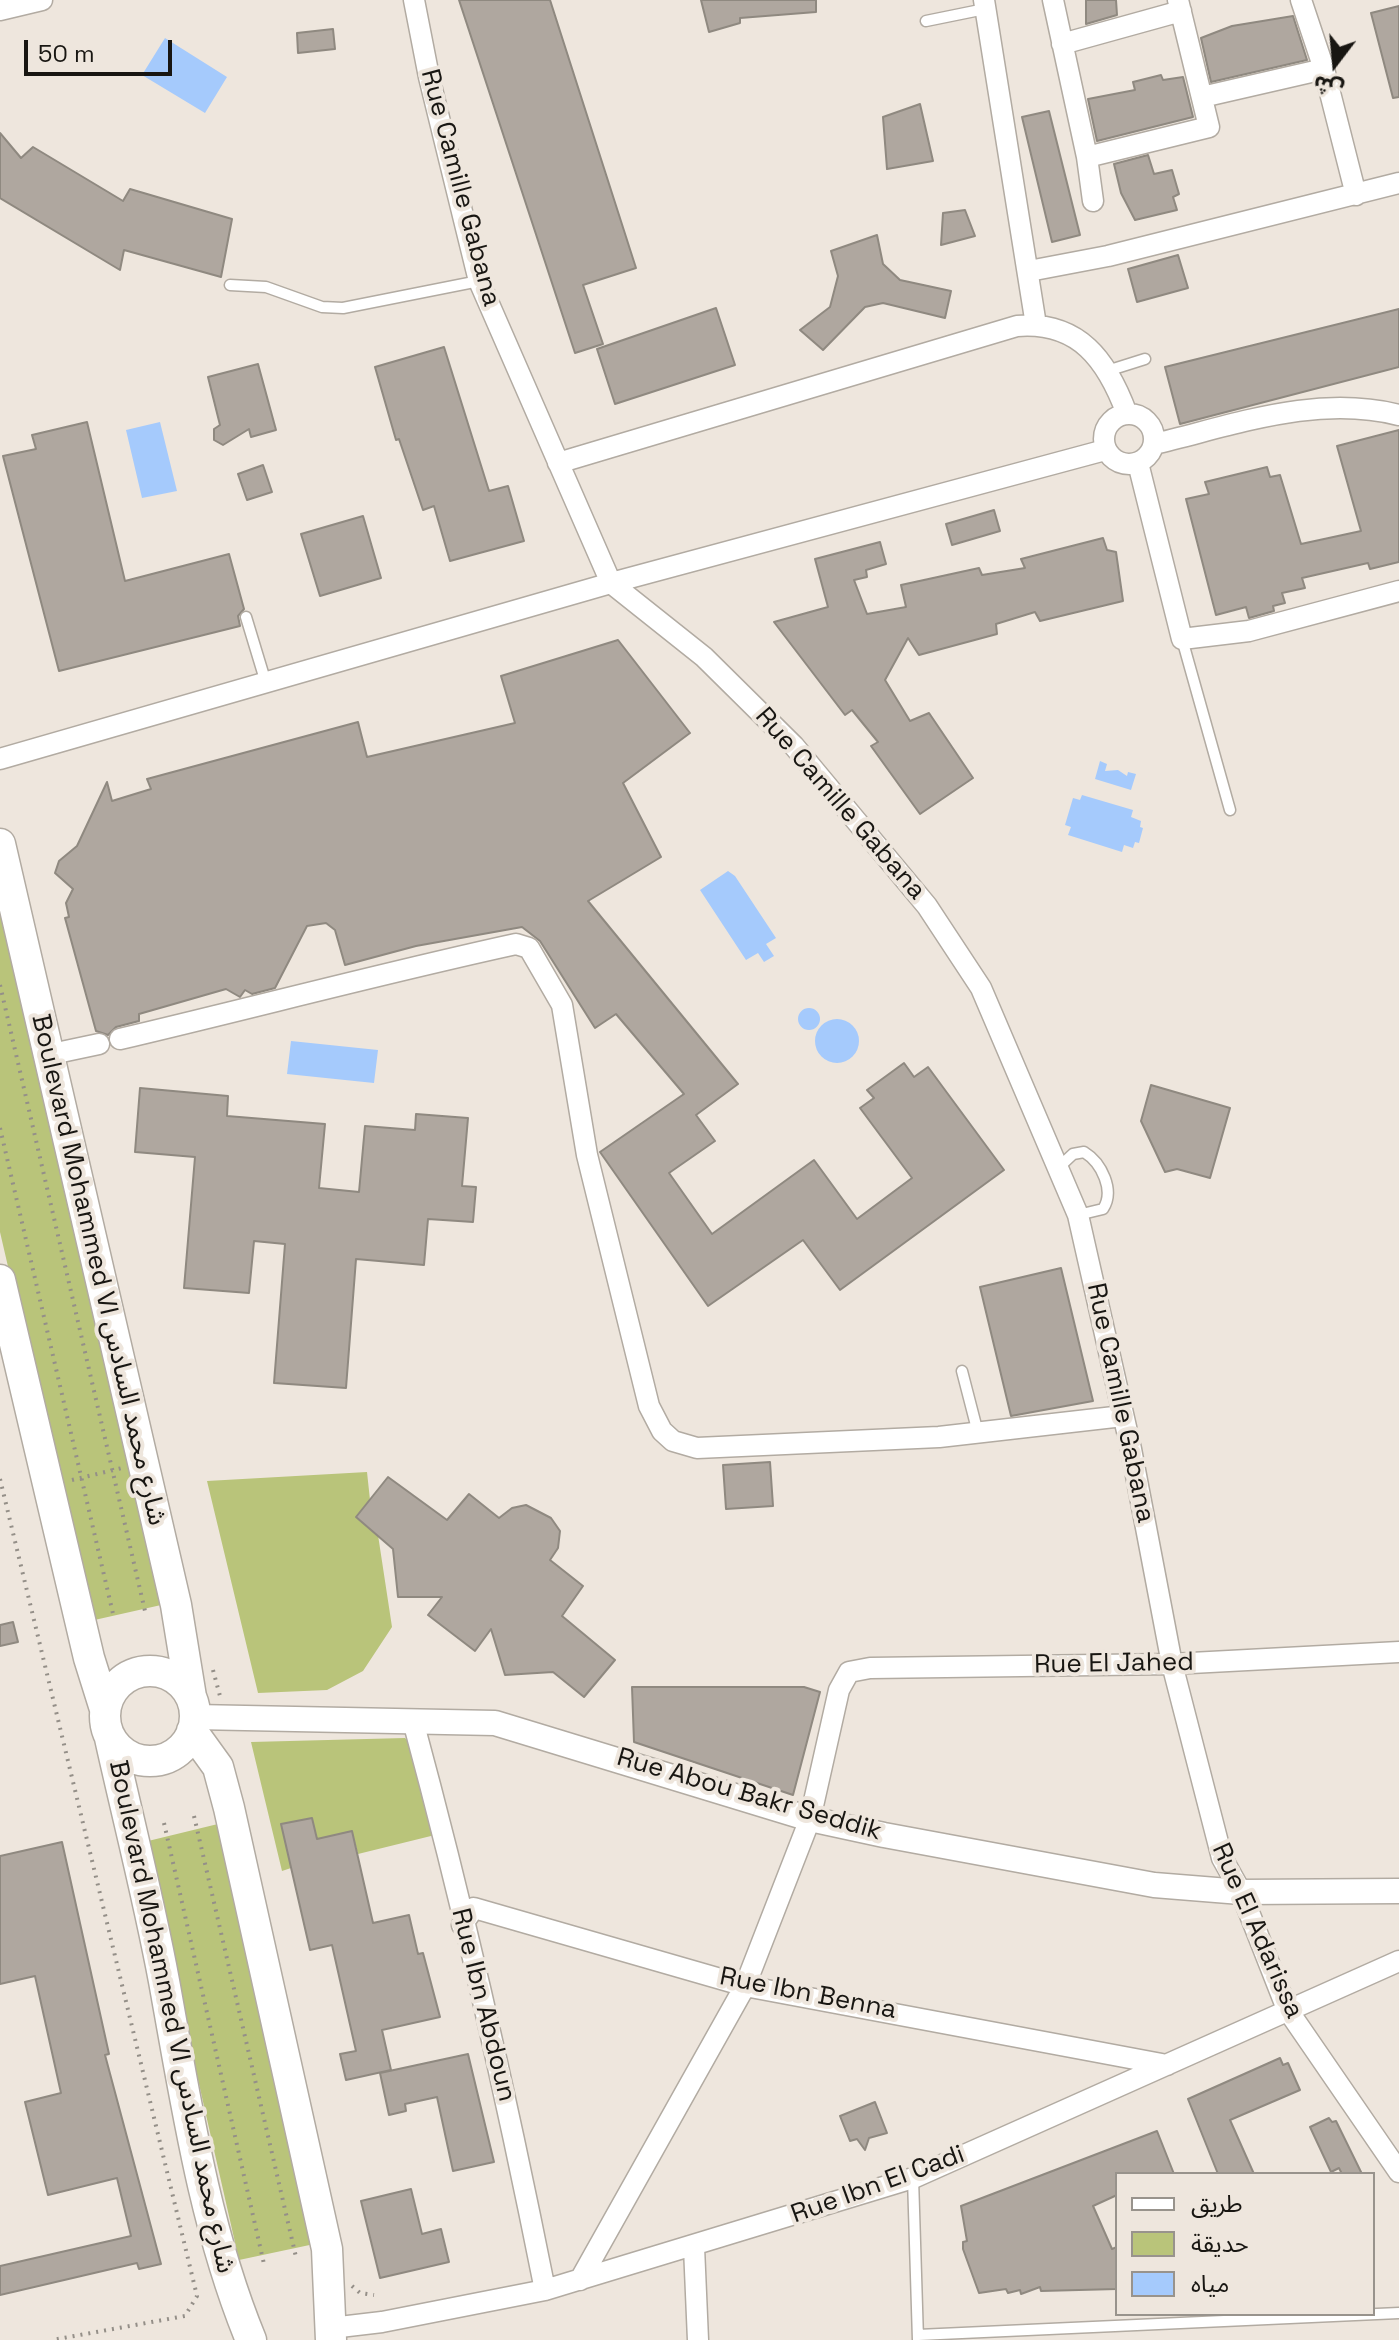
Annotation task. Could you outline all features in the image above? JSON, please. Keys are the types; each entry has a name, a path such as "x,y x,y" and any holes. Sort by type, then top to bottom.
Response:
{"main road":[{"name":"Boulevard Mohammed VI شارع محمد السادس","path":"0,844 176,1605 193,1715 218,1767 229,1808 327,2249 331,2336"},
{"name":"Boulevard Mohammed VI شارع محمد السادس","path":"0,1280 89,1658 108,1723 163,1976 189,2121 225,2273 251,2340"},
{"path":"144,1672 168,1675 181,1684 193,1715 176,1753 157,1761 130,1757 108,1723 115,1687 144,1672"}],"street":[{"path":"0,10 42,0"},
{"name":"Rue Camille Gabana","path":"414,0 429,77 479,281 611,583 665,623 751,701 863,825 927,906 981,988 1078,1215 1123,1416 1172,1664"},
{"path":"1053,0 1087,157 1093,201"},
{"path":"1301,0 1324,69 1356,195"},
{"path":"984,4 1036,325"},
{"path":"1062,44 1180,6 1209,127 1087,157"},
{"path":"1202,97 1324,69"},
{"path":"1029,271 1108,256 1399,183"},
{"path":"558,463 1017,326 1036,325 1068,333 1092,352 1107,371 1127,414 1145,420 1153,431 1154,444 1148,455 1138,463 1116,461 1105,450 1106,426 1127,414"},
{"path":"1154,444 1298,410 1356,407 1399,415"},
{"path":"0,759 611,583 1105,450"},
{"path":"1138,463 1182,639 1249,631 1399,591"},
{"path":"47,1055 273,1004 370,975 516,944 529,948 562,1005 594,1185 649,1406 662,1431 673,1441 697,1448 978,1433 1123,1416"},
{"name":"Rue El Jahed","path":"810,1819 839,1690 849,1672 870,1668 1172,1664 1399,1652"},
{"name":"Rue El Adarissa","path":"1172,1664 1212,1828 1287,2009 1399,2172"},
{"name":"Rue Abou Bakr Seddik","path":"193,1715 481,1722 526,1730 810,1819 1154,1885 1241,1892 1399,1891"},
{"name":"Rue Ibn Abdoun","path":"413,1721 443,1831 462,1925 513,2131 545,2290"},
{"path":"580,2280 745,1986 810,1819"},
{"name":"Rue Ibn Benna","path":"462,1925 474,1908 745,1986 1167,2065"},
{"name":"Rue Ibn El Cadi","path":"331,2336 382,2322 545,2290 913,2178 1399,1961"},
{"path":"694,2247 698,2340"}],"lane":[{"path":"926,21 984,4"},
{"path":"230,285 266,287 322,307 343,308 479,281"},
{"path":"1107,371 1145,359"},
{"path":"246,617 266,683"},
{"path":"1182,639 1230,810"},
{"path":"1057,1169 1073,1154 1084,1152 1095,1160 1109,1190 1109,1200 1103,1209 1078,1215"},
{"path":"962,1371 978,1433"},
{"path":"913,2178 918,2337 1339,2316"},
{"path":"1375,2314 1399,2313"}],"path":[{"path":"0,985 145,1611"},
{"path":"0,1128 114,1618"},
{"path":"49,1486 143,1463"},
{"path":"0,1479 197,2296 185,2316 52,2340"},
{"path":"194,1816 296,2257"},
{"path":"164,1823 264,2264"}],"green space":[{"path":"0,871 170,1603 90,1621 0,1232"},
{"path":"367,1472 370,1500 356,1517 378,1535 392,1627 363,1671 327,1690 258,1693 207,1481"},
{"path":"405,1738 413,1746 435,1835 358,1854 352,1831 317,1839 312,1818 282,1824 291,1868 282,1871 251,1742"},
{"path":"222,1823 319,2243 239,2260 144,1842"}],"water":[{"path":"165,38 227,77 205,113 142,75"},
{"path":"160,422 177,491 142,498 126,430"},
{"path":"1100,761 1107,764 1105,771 1118,770 1127,776 1128,772 1136,774 1131,790 1095,779"},
{"path":"1082,795 1133,810 1131,817 1141,821 1140,827 1143,828 1139,843 1135,842 1133,848 1124,845 1122,852 1068,835 1071,827 1065,825 1073,798 1080,800"},
{"path":"728,871 735,876 776,938 766,944 774,956 764,962 758,953 746,960 700,890"},
{"path":"809,1008 817,1011 820,1019 817,1027 809,1030 801,1027 798,1019 801,1011"},
{"path":"837,1019 852,1026 859,1041 852,1056 837,1063 822,1056 815,1041 822,1026"},
{"path":"291,1041 378,1050 374,1083 287,1074"}],"building":[{"path":"459,0 550,0 636,268 583,285 603,344 575,353"},
{"path":"701,0 816,0 816,12 740,18 740,23 709,32"},
{"path":"1086,0 1116,0 1117,15 1086,24"},
{"path":"1399,6 1399,97 1393,98 1371,13"},
{"path":"1293,16 1307,60 1211,82 1201,38 1232,26"},
{"path":"333,29 335,49 298,53 297,33"},
{"path":"1161,75 1163,80 1183,77 1193,117 1097,141 1088,99 1135,90 1133,82"},
{"path":"920,104 933,161 887,169 883,117"},
{"path":"1049,111 1080,235 1052,242 1022,117"},
{"path":"0,133 21,158 33,147 123,201 130,189 232,219 221,277 124,250 120,270 0,198"},
{"path":"1148,155 1154,174 1172,170 1179,194 1173,197 1177,210 1135,220 1121,193 1114,164"},
{"path":"965,210 975,236 941,245 943,213"},
{"path":"877,235 883,264 900,280 951,291 945,318 883,303 865,307 823,350 800,330 830,307 838,276 831,251"},
{"path":"1178,255 1188,288 1137,302 1128,269"},
{"path":"716,308 735,365 615,404 597,349"},
{"path":"1399,309 1399,367 1180,424 1165,367"},
{"path":"444,347 489,491 508,486 524,541 450,561 434,506 423,510 399,439 396,440 375,367"},
{"path":"258,364 276,430 251,437 249,429 223,445 214,440 214,429 220,425 208,377"},
{"path":"87,422 125,581 229,554 244,609 238,616 240,626 59,671 3,456 36,449 32,435"},
{"path":"1399,430 1399,562 1370,569 1368,563 1302,578 1305,588 1282,593 1285,603 1273,606 1274,611 1249,618 1246,607 1216,615 1186,499 1209,494 1205,482 1267,467 1270,477 1280,475 1301,544 1361,531 1337,446"},
{"path":"263,465 272,492 247,500 238,474"},
{"path":"994,510 1000,531 952,545 946,524"},
{"path":"363,516 381,578 320,596 301,534"},
{"path":"1103,538 1107,550 1116,552 1123,601 1040,621 1035,612 996,624 997,634 919,655 908,638 885,680 910,721 929,713 973,778 920,814 871,746 878,742 852,710 845,715 774,622 828,607 815,559 880,542 886,564 866,570 867,577 854,580 867,614 906,607 901,585 979,568 982,575 1025,568 1021,559"},
{"path":"618,640 690,733 623,783 661,857 588,901 738,1084 696,1115 715,1141 669,1173 712,1234 814,1160 857,1219 912,1178 860,1108 874,1098 867,1090 904,1063 914,1077 928,1067 1004,1170 840,1290 803,1240 708,1306 600,1152 684,1094 616,1014 595,1028 540,941 522,927 416,946 345,965 335,930 326,923 307,926 275,988 252,994 245,990 240,997 226,989 139,1014 139,1021 116,1027 108,1035 96,1031 65,918 69,917 66,903 73,889 55,873 59,861 77,846 107,782 112,801 151,789 147,779 358,722 367,757 515,723 501,676"},
{"path":"1151,1085 1230,1108 1210,1178 1177,1169 1165,1172 1141,1121"},
{"path":"140,1088 228,1096 227,1116 325,1124 319,1188 359,1192 365,1126 415,1130 416,1114 468,1118 462,1186 476,1187 473,1222 428,1219 424,1265 356,1259 346,1388 274,1383 285,1244 254,1241 249,1293 184,1288 195,1157 135,1152"},
{"path":"1061,1268 1093,1401 1011,1416 980,1287"},
{"path":"770,1462 773,1506 726,1509 723,1465"},
{"path":"388,1477 447,1520 469,1494 499,1518 512,1508 526,1505 551,1518 560,1531 558,1548 550,1560 583,1586 562,1616 615,1660 584,1697 553,1672 505,1675 491,1629 475,1651 428,1615 442,1597 398,1597 393,1549 356,1517"},
{"path":"13,1622 18,1642 0,1646 0,1625"},
{"path":"632,1687 804,1687 820,1692 793,1795 634,1742"},
{"path":"312,1818 317,1839 352,1831 373,1923 409,1915 418,1954 423,1953 440,2017 382,2030 391,2070 346,2080 340,2054 356,2051 332,1945 310,1950 281,1824"},
{"path":"62,1842 109,2054 105,2055 161,2264 139,2269 137,2263 0,2295 0,2266 131,2236 117,2178 48,2195 25,2102 61,2093 35,1976 0,1984 0,1856"},
{"path":"468,2054 494,2162 453,2171 437,2097 405,2104 406,2111 389,2115 380,2073"},
{"path":"1280,2058 1283,2065 1288,2063 1300,2090 1230,2120 1253,2172 1217,2172 1188,2099"},
{"path":"875,2102 887,2133 869,2138 865,2150 857,2139 850,2141 840,2116"},
{"path":"1329,2118 1332,2122 1336,2121 1361,2172 1341,2172 1339,2168 1331,2172 1310,2127"},
{"path":"1157,2131 1173,2172 1115,2172 1115,2196 1093,2206 1112,2249 1115,2248 1115,2289 1041,2291 1040,2287 1021,2294 1020,2290 1008,2293 1006,2289 979,2293 963,2249 963,2242 967,2241 961,2206"},
{"path":"411,2189 422,2234 441,2229 449,2262 380,2278 361,2201"}]}
